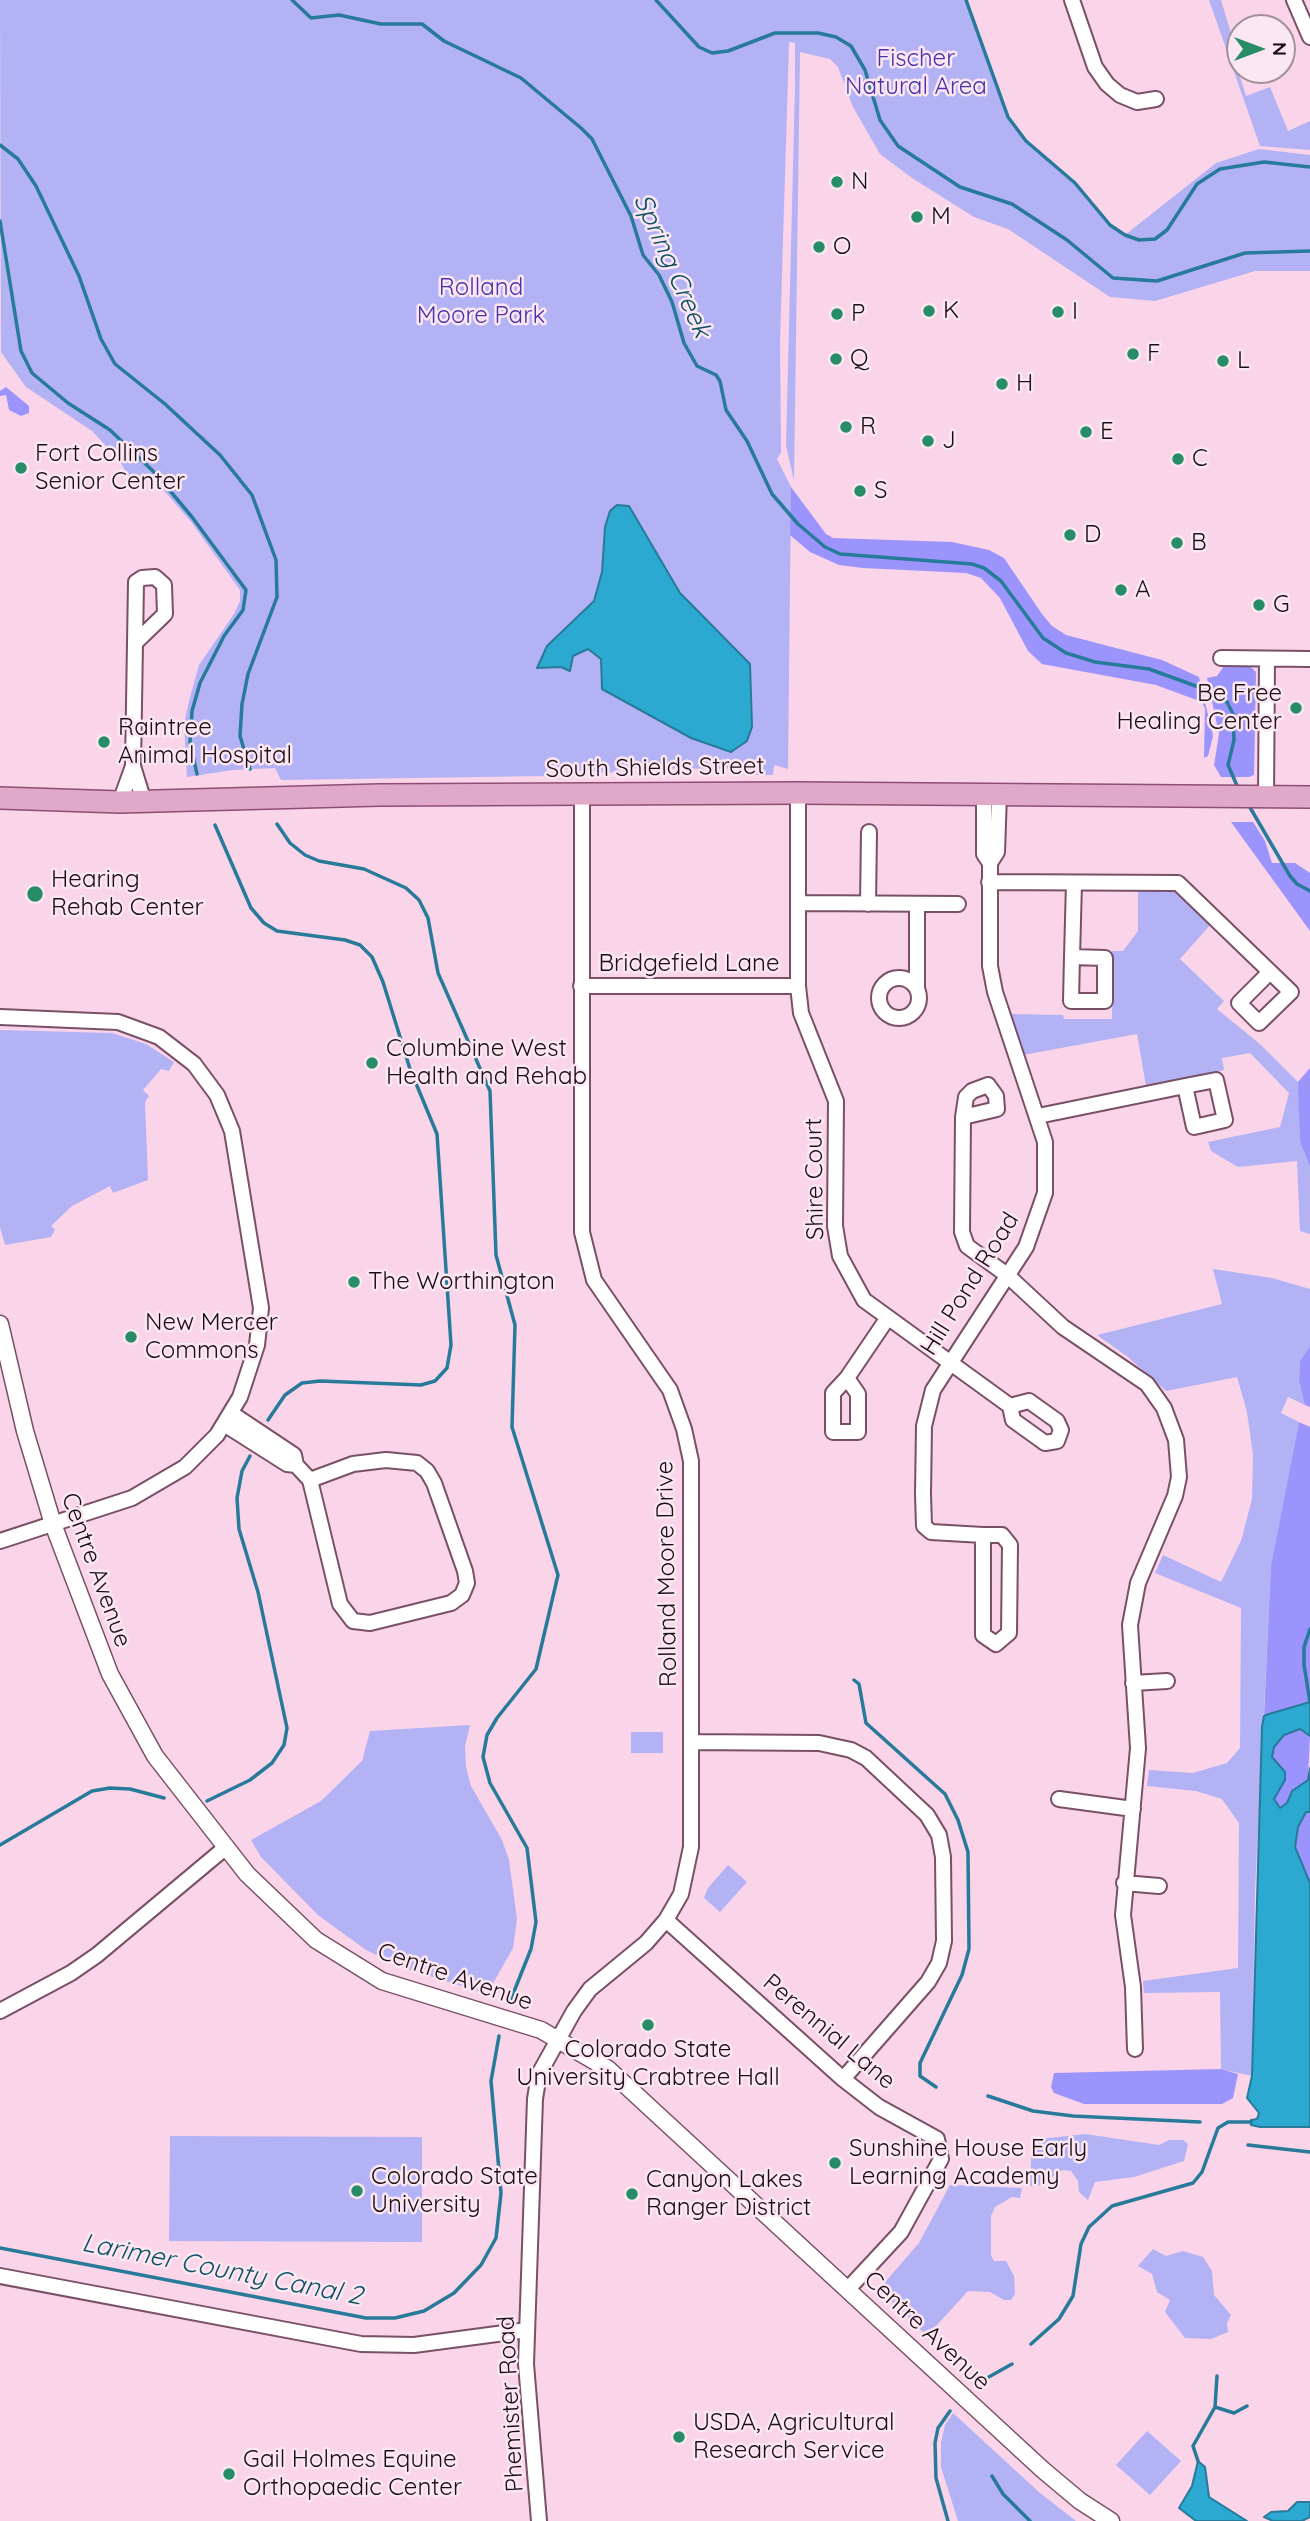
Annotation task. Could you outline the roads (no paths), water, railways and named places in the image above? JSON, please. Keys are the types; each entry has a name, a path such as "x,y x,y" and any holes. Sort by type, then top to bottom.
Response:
{"main road":[{"name":"South Shields Street","path":"0,797 144,802 379,795 798,793 1310,797"}],"street":[{"path":"1072,0 1095,67 1107,84 1119,95 1137,102 1156,99"},
{"path":"1294,0 1310,37"},
{"path":"135,643 133,766 144,802"},
{"path":"1221,658 1310,659"},
{"path":"1260,797 1267,659"},
{"path":"120,802 133,766"},
{"name":"Shire Court","path":"798,793 798,986 801,1013 836,1101 835,1226 841,1256 864,1300 1010,1406"},
{"name":"Rolland Moore Drive","path":"558,2038 590,1989 646,1943 666,1920 681,1894 690,1861 691,1461 684,1429 670,1390 610,1307 586,1259 582,1232 582,795"},
{"name":"Hill Pond Road","path":"983,1535 931,1532 924,1526 926,1409 948,1362 1034,1232 1045,1193 1046,1152 1038,1116 995,992 989,940 990,863 984,853 992,795"},
{"path":"868,904 869,832"},
{"path":"989,882 1178,883 1270,972"},
{"path":"1072,957 1074,883"},
{"path":"798,903 958,904"},
{"path":"917,905 917,989"},
{"name":"Bridgefield Lane","path":"581,986 798,986"},
{"path":"0,1017 98,1019 141,1028 179,1050 199,1070 217,1095 232,1131 261,1308 257,1345 250,1373 228,1418 186,1467 151,1490 0,1541"},
{"path":"1038,1116 1185,1086"},
{"path":"963,1117 961,1232 972,1252 1007,1275 1063,1327 1147,1384 1172,1426 1179,1456 1179,1477 1171,1510 1146,1563 1133,1604 1130,1643 1138,1748 1123,1915 1135,2014 1135,2049"},
{"path":"847,1378 887,1319"},
{"name":"Centre Avenue","path":"0,1324 25,1431 53,1524 102,1656 131,1716 178,1790 225,1848 297,1924 340,1958 394,1986 520,2022 558,2038 624,2083 1043,2470 1080,2501 1111,2521"},
{"path":"228,1418 287,1464 296,1465 310,1480 340,1604 353,1621 370,1623 451,1603 462,1595 467,1583 465,1571 434,1483 427,1471 417,1463 395,1460 353,1464 310,1480"},
{"path":"983,1535 1002,1535 1010,1545 1009,1633 996,1644 983,1634 983,1535"},
{"path":"1133,1683 1167,1681"},
{"path":"692,1742 819,1743 851,1750 866,1758 927,1815 939,1835 943,1857 944,1941 939,1963 928,1982 843,2079"},
{"path":"1059,1799 1133,1809"},
{"path":"0,2011 71,1973 97,1955 225,1848"},
{"path":"1124,1883 1159,1886"},
{"name":"Perennial Lane","path":"666,1920 843,2079 880,2107 937,2139 941,2159 932,2180 901,2232 848,2289"},
{"name":"Phemister Road","path":"539,2521 526,2364 536,2087 539,2074 558,2038"},
{"path":"0,2276 361,2344 414,2345 527,2330"}],"waterway":[{"name":"Spring Creek","path":"292,0 311,18 339,15 381,24 422,24 444,41 521,78 592,139 631,216 643,255 659,275 672,302 684,343 697,366 716,375 720,381 726,410 747,441 772,494 798,524 825,547 840,554 972,564 984,568 1001,581 1043,638 1066,653 1095,662 1149,669 1215,693 1227,702 1233,714 1234,740 1228,765 1238,788"},
{"name":"Larimer County Canal 2","path":"656,0 699,47 712,53 728,51 775,33 818,33 836,37 851,46 865,70 880,120 898,146 960,187 1012,204 1067,240 1113,278 1157,281 1245,253 1310,251"},
{"path":"966,0 1008,117 1026,141 1075,183 1110,225 1125,235 1139,240 1155,239 1167,230 1197,184 1220,169 1264,162 1310,167"},
{"name":"Larimer County Canal 2","path":"0,145 18,159 36,186 79,276 101,339 115,364 165,404 220,455 252,495 276,560 277,597 248,674 242,704 240,736 250,769"},
{"path":"0,221 21,351 32,373 68,403 110,430 155,473 192,517 246,590 243,610 224,636 200,683 192,711 190,742 197,774"},
{"name":"Spring Creek","path":"1248,804 1290,876 1297,884 1310,891"},
{"name":"Larimer County Canal 2","path":"277,824 290,843 305,855 319,861 364,869 406,888 419,900 428,918 438,973 490,1091 496,1255 515,1325 512,1427 558,1575 536,1669 497,1718 487,1735 483,1757 490,1783 527,1848 536,1922 531,1949 511,1999"},
{"path":"215,825 251,908 264,923 277,931 345,940 360,945 372,957 383,982 410,1069 437,1134 451,1345 447,1368 435,1381 421,1385 320,1381 302,1383 285,1395 268,1420"},
{"path":"207,1801 250,1780 272,1763 284,1745 287,1728 258,1592 239,1529 237,1498 242,1471 250,1456"},
{"name":"Spring Creek","path":"1310,1629 1304,1647 1304,1665 1310,1702"},
{"path":"854,1680 859,1684 866,1723 945,1794 958,1820 968,1852 969,1949 962,1975 920,2063 920,2076 936,2087"},
{"path":"0,1845 92,1791 130,1789 164,1798"},
{"name":"Larimer County Canal 2","path":"0,2248 366,2318 395,2318 424,2311 454,2293 481,2265 496,2238 501,2193 491,2081 499,2036"},
{"path":"988,2096 1033,2111 1073,2116 1200,2122"},
{"path":"1031,2344 1059,2319 1073,2296 1081,2244 1089,2227 1112,2206 1193,2183 1202,2172 1218,2128 1228,2122 1251,2122"},
{"path":"1248,2145 1310,2152"},
{"path":"978,2383 1012,2364"},
{"path":"1198,2461 1193,2446 1215,2407 1217,2376"},
{"path":"1215,2407 1234,2413 1247,2406"},
{"path":"948,2521 936,2478 935,2443 938,2428 950,2411"},
{"path":"992,2476 1003,2494 1030,2521"}],"place":[{"name":"N","path":"837,182"},
{"name":"M","path":"917,217"},
{"name":"O","path":"819,247"},
{"name":"K","path":"929,311"},
{"name":"I","path":"1058,312"},
{"name":"P","path":"837,314"},
{"name":"F","path":"1133,354"},
{"name":"Q","path":"836,359"},
{"name":"L","path":"1223,361"},
{"name":"H","path":"1002,384"},
{"name":"R","path":"846,427"},
{"name":"E","path":"1086,432"},
{"name":"J","path":"928,441"},
{"name":"C","path":"1178,459"},
{"name":"Fort Collins Senior Center","path":"21,468"},
{"name":"S","path":"860,491"},
{"name":"D","path":"1070,535"},
{"name":"B","path":"1177,543"},
{"name":"A","path":"1121,590"},
{"name":"G","path":"1259,605"},
{"name":"Be Free Healing Center","path":"1296,708"},
{"name":"Raintree Animal Hospital","path":"104,742"},
{"name":"Hearing Rehab Center","path":"35,894"},
{"name":"Columbine West Health and Rehab","path":"372,1063"},
{"name":"The Worthington","path":"354,1282"},
{"name":"New Mercer Commons","path":"131,1337"},
{"name":"Colorado State University Crabtree Hall","path":"648,2025"},
{"name":"Sunshine House Early Learning Academy","path":"835,2163"},
{"name":"Colorado State University","path":"357,2191"},
{"name":"Canyon Lakes Ranger District","path":"632,2194"},
{"name":"USDA, Agricultural Research Service","path":"679,2437"},
{"name":"Gail Holmes Equine Orthopaedic Center","path":"229,2474"}],"park label":[{"name":"Fischer Natural Area","path":"916,73"},
{"name":"Rolland Moore Park","path":"481,302"}]}
